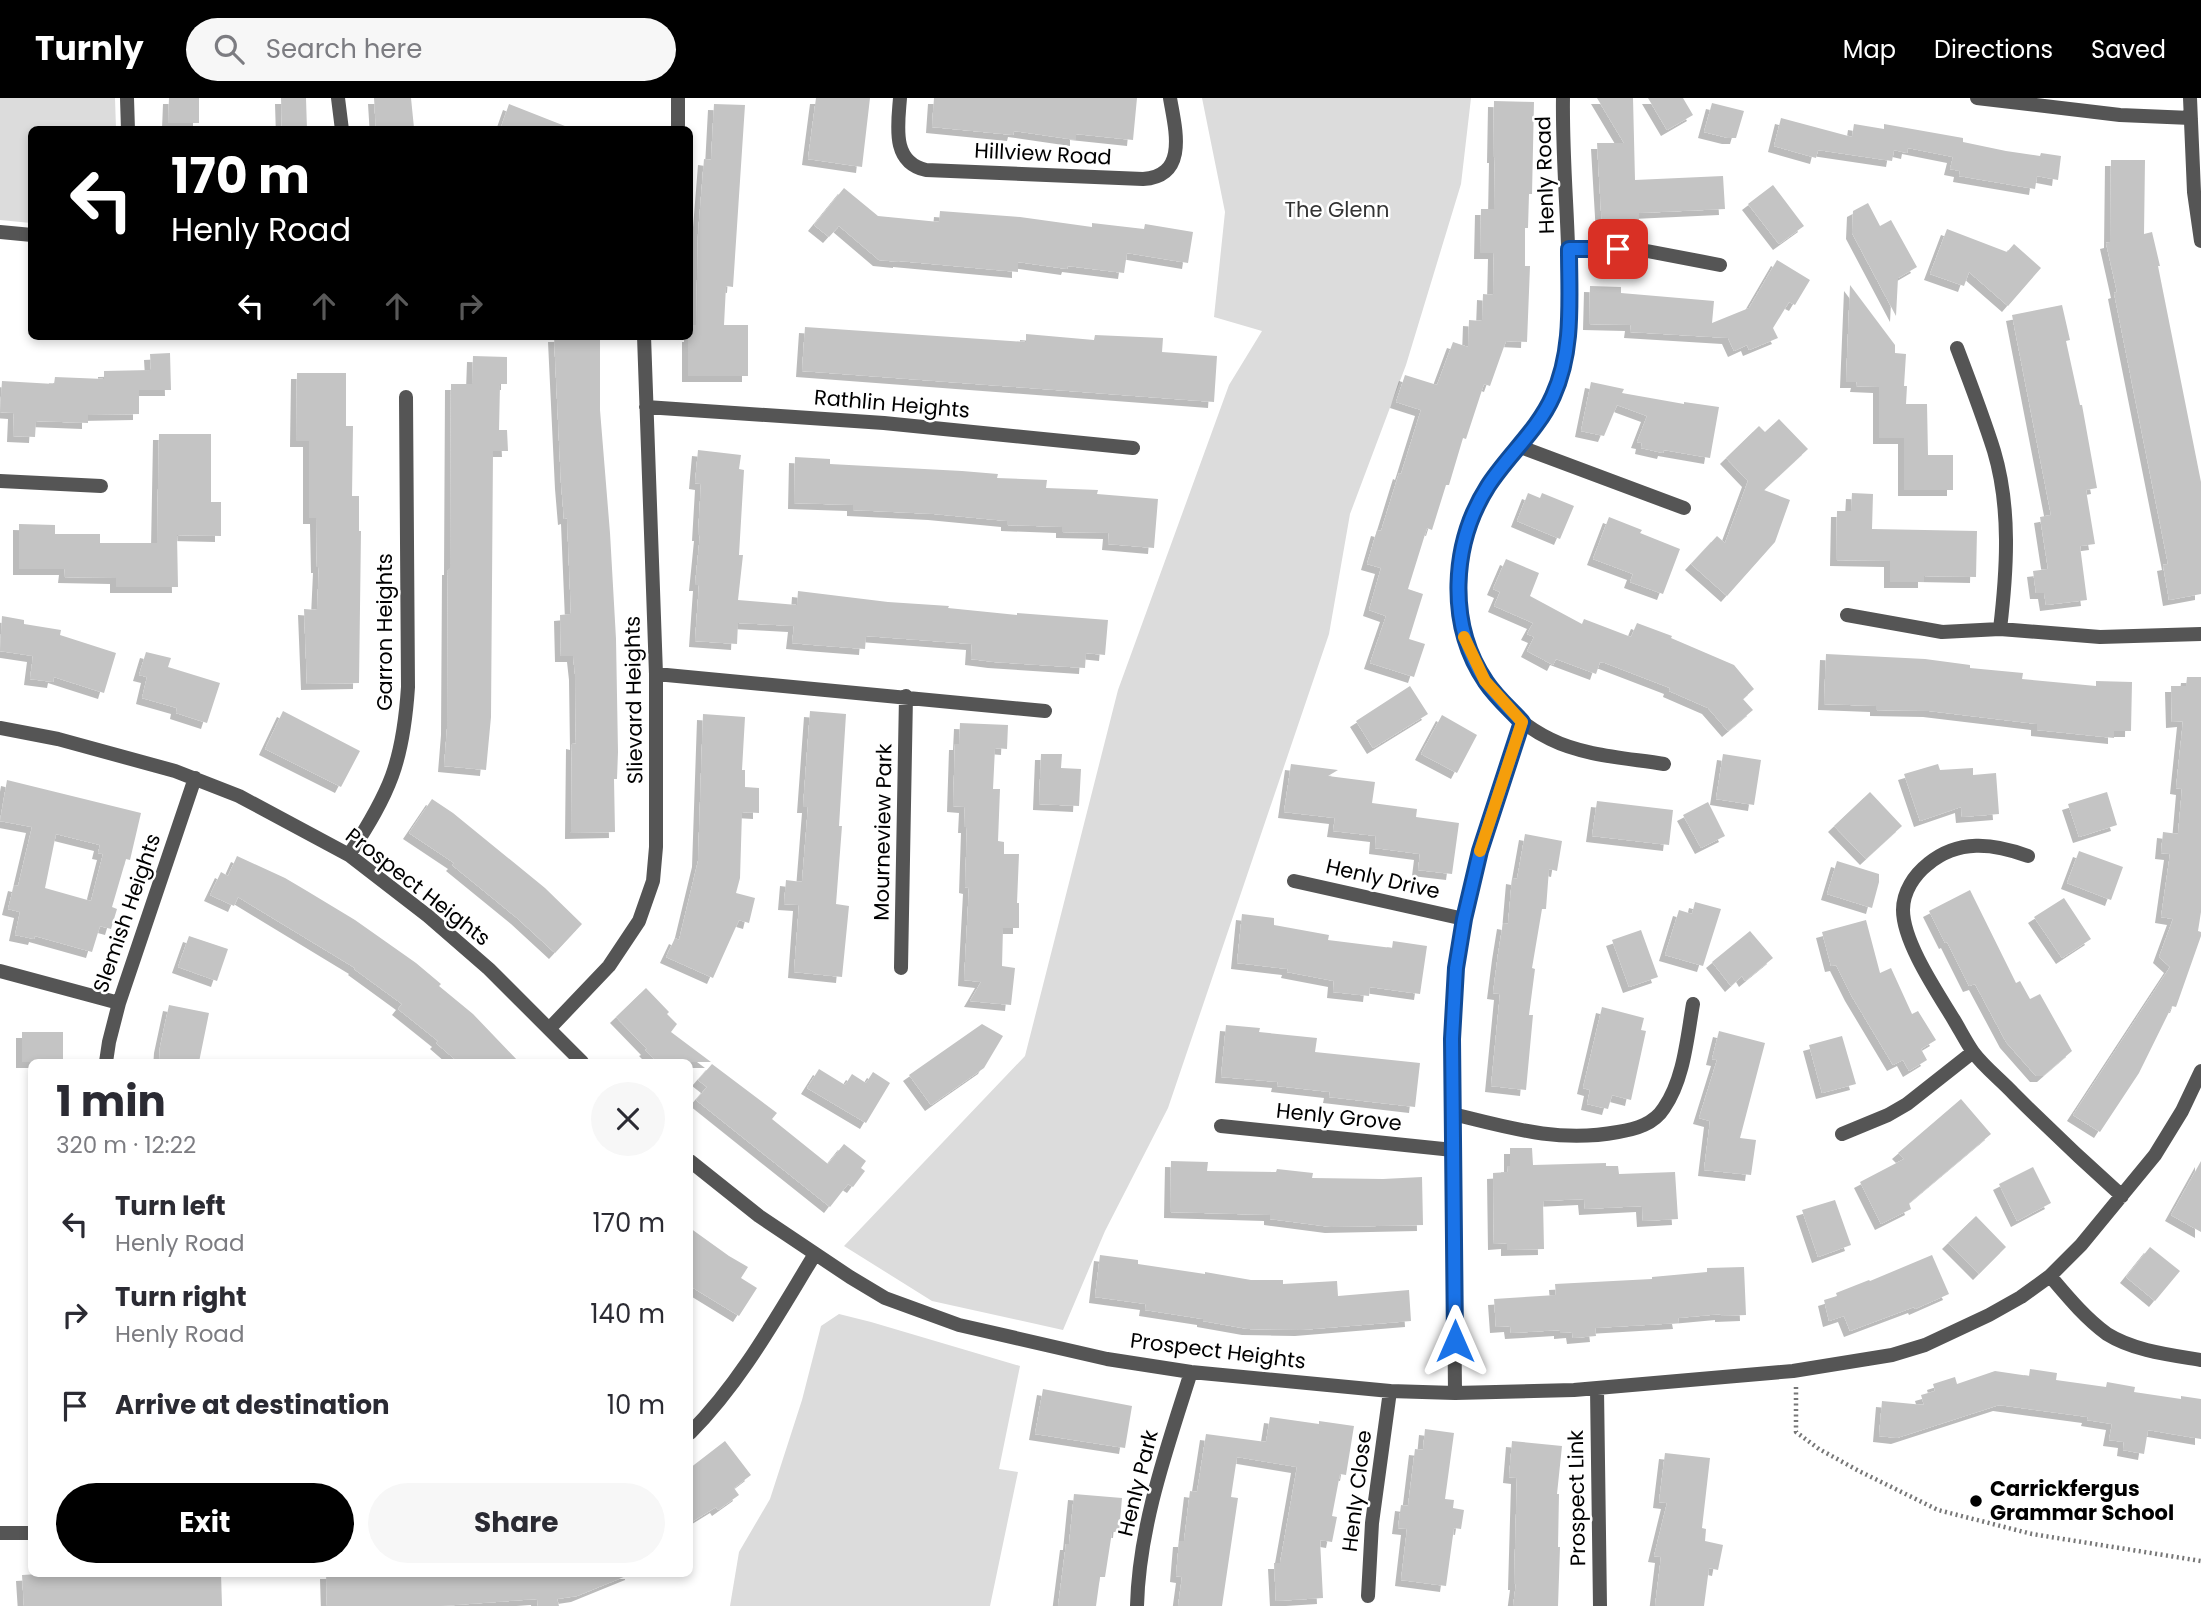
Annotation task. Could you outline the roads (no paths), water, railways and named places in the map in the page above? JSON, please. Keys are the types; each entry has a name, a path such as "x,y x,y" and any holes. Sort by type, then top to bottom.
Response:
{"street":[{"path":"127,98 128,126"},
{"path":"338,98 342,126"},
{"path":"678,98 678,126"},
{"name":"Hillview Road","path":"900,98 900,145 905,159 917,168 1143,179 1154,178 1162,173 1169,167 1175,154 1176,139 1170,98"},
{"name":"Henly Road","path":"1563,98 1569,249 1569,337 1563,368 1548,408 1488,485 1471,523 1460,565 1458,605 1465,639 1477,666 1494,692 1522,722 1563,744 1592,752 1664,764"},
{"path":"1977,98 2120,115 2191,118"},
{"path":"2190,98 2194,192 2201,241"},
{"path":"0,232 28,235"},
{"name":"Henly Road","path":"1569,249 1647,251 1720,265"},
{"name":"Slievard Heights","path":"549,1028 609,966 639,921 653,881 656,847 656,674 644,340"},
{"path":"1957,348 1994,452 2002,493 2006,565 2000,629"},
{"name":"Garron Heights","path":"349,855 389,787 405,733 408,687 406,397"},
{"name":"Rathlin Heights","path":"646,407 884,423 1133,448"},
{"path":"1518,446 1684,508"},
{"path":"0,481 101,486"},
{"path":"1847,614 1942,632 2000,629 2100,637 2201,634"},
{"path":"656,674 1045,711"},
{"name":"Mourneview Park","path":"901,968 906,696"},
{"path":"1455,1393 1453,1014 1456,968 1480,851 1522,722"},
{"name":"Prospect Heights","path":"0,728 70,743 195,778 239,796 349,855 428,916 489,969 579,1059"},
{"name":"Slemish Heights","path":"106,1059 119,1003 195,778"},
{"path":"2028,856 1992,845 1958,848 1939,855 1916,876 1906,894 1903,911 1906,928 1930,979 1973,1052 2070,1150 2122,1196"},
{"name":"Henly Drive","path":"1294,881 1464,919"},
{"path":"0,971 119,1003"},
{"path":"1453,1114 1560,1137 1599,1136 1627,1131 1651,1122 1665,1108 1674,1088 1693,1004"},
{"path":"1842,1134 1908,1104 1973,1052"},
{"name":"Prospect Heights","path":"693,1163 759,1216 886,1298 917,1312 959,1325 1107,1359 1191,1372 1390,1391 1455,1393 1597,1388 1793,1371 1892,1355 1925,1345 1989,1315 2050,1276 2081,1245 2170,1133 2201,1071"},
{"name":"Henly Grove","path":"1221,1126 1453,1150"},
{"path":"693,1430 743,1368 815,1254"},
{"path":"2050,1276 2075,1305 2109,1335 2145,1349 2201,1360"},
{"name":"Henly Park","path":"1137,1606 1147,1528 1164,1459 1191,1372"},
{"name":"Prospect Link","path":"1597,1388 1600,1606"},
{"name":"Henly Close","path":"1368,1596 1372,1524 1390,1391"},
{"path":"0,1533 28,1532"}],"place":[{"name":"Carrickfergus Grammar School","path":"1976,1501"}],"park label":[{"name":"The Glenn","path":"1337,210"}]}
